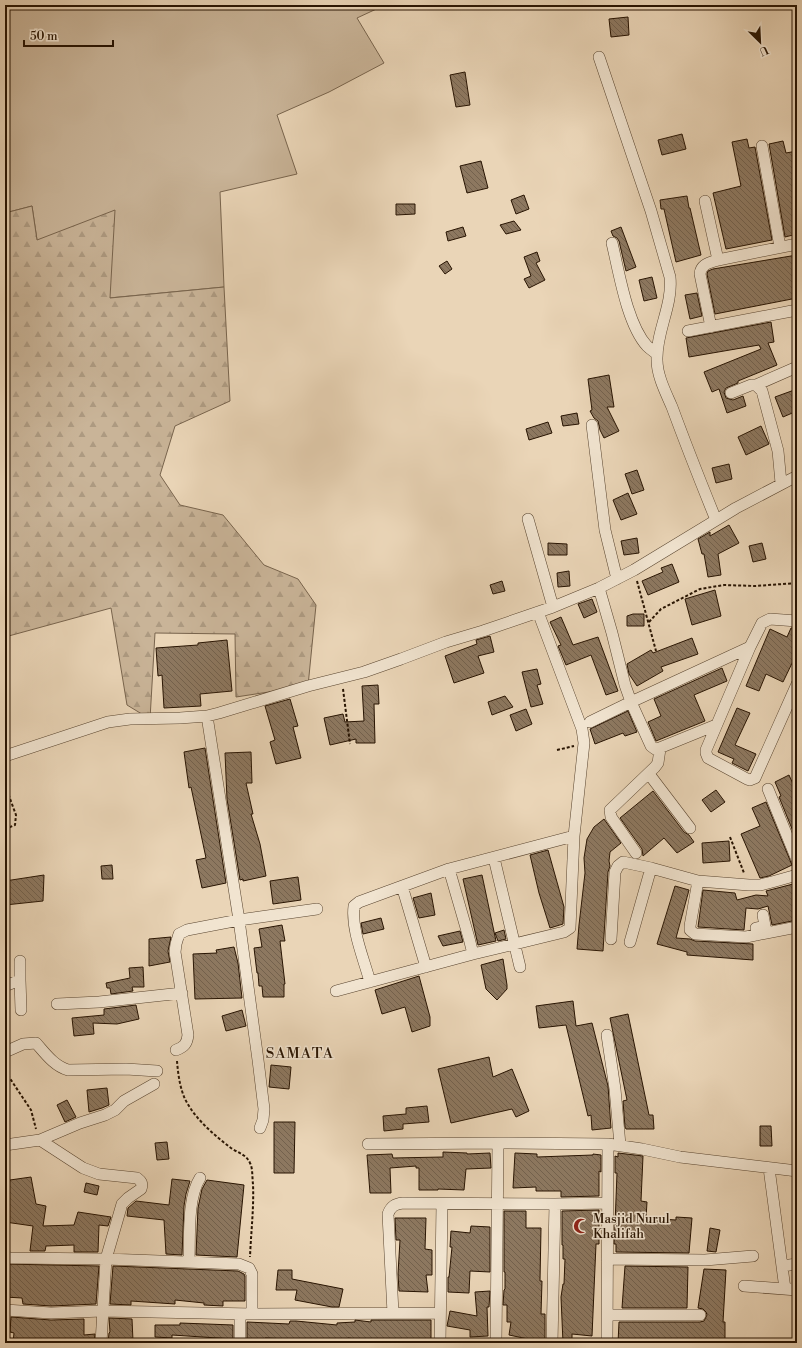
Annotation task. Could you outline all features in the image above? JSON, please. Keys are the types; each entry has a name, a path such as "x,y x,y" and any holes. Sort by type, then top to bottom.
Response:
{"street":[{"path":"599,57 651,211 670,277 670,298 659,332 656,346 656,362 682,436 716,520"},
{"path":"762,146 780,247"},
{"path":"705,201 718,260"},
{"path":"612,243 624,295 635,326 640,337 647,346 657,354"},
{"path":"711,327 700,274 702,266 718,260 797,244"},
{"path":"688,331 797,310"},
{"path":"731,393 751,385 756,385 797,367"},
{"path":"756,385 762,391 776,442 781,483"},
{"path":"592,425 605,530 617,579"},
{"path":"5,756 108,722 130,719 207,716 308,686 342,678 553,607 599,588 634,570 716,520 781,483 797,476"},
{"path":"528,519 553,607"},
{"path":"599,588 625,685 651,746 655,749 660,749 716,725"},
{"path":"336,991 473,954 564,932 570,928 574,836 584,743 582,729 538,612"},
{"path":"797,622 770,620 765,621 760,626 706,750 708,758 739,776 750,780 753,779 763,761 797,684"},
{"path":"590,722 750,647"},
{"path":"207,716 239,920 264,1109 263,1120 260,1128"},
{"path":"636,853 611,817 610,812 612,808 649,774 658,763 660,749"},
{"path":"649,774 690,828"},
{"path":"768,789 797,860"},
{"path":"370,982 354,925 354,906 358,902 449,869 574,836"},
{"path":"494,858 520,967"},
{"path":"611,939 616,872 618,866 623,862 698,881 749,885 766,884 797,875"},
{"path":"630,942 651,868"},
{"path":"449,869 473,954"},
{"path":"698,881 690,926 692,933 746,937 797,927"},
{"path":"402,886 426,967"},
{"path":"176,1050 182,1048 187,1041 188,1029 176,952 176,944 179,934 187,930 239,920 317,908"},
{"path":"757,936 756,928 765,926 763,915"},
{"path":"20,961 21,1010"},
{"path":"5,986 20,980"},
{"path":"57,1004 99,1002 182,993"},
{"path":"607,1035 615,1089 620,1145"},
{"path":"5,1052 23,1044 36,1043 61,1068 68,1070 126,1069 157,1071"},
{"path":"5,1145 40,1140 80,1123 105,1115 115,1110 124,1101 154,1084"},
{"path":"40,1140 83,1168 99,1174 137,1178 143,1185 142,1189 122,1204 106,1259 102,1311 102,1343"},
{"path":"496,1343 498,1143"},
{"path":"368,1144 608,1144 680,1157 797,1171"},
{"path":"607,1343 608,1144"},
{"path":"769,1168 785,1289"},
{"path":"189,1262 194,1191 200,1178"},
{"path":"393,1313 388,1214 390,1208 395,1204 607,1203"},
{"path":"440,1343 442,1204"},
{"path":"552,1343 555,1204"},
{"path":"607,1259 706,1260 753,1256"},
{"path":"5,1257 239,1264 249,1268 252,1274 252,1314"},
{"path":"782,1266 797,1264"},
{"path":"744,1286 797,1290"},
{"path":"5,1310 52,1313 102,1311 240,1314 440,1313"},
{"path":"240,1314 240,1343"},
{"path":"608,1315 700,1315"}],"path":[{"path":"634,570 656,651"},
{"path":"649,622 661,609 700,589 724,585 755,586 797,583"},
{"path":"342,678 350,744"},
{"path":"557,750 584,743"},
{"path":"5,785 16,815 15,825 5,830"},
{"path":"730,837 749,885"},
{"path":"176,1050 181,1086 191,1109 211,1131 233,1149 243,1154 250,1163 252,1169 253,1197 249,1268"},
{"path":"5,1071 31,1110 40,1140"}],"green space":[{"path":"5,5 385,5 357,18 384,63 329,92 277,115 297,174 220,192 224,287 109,298 37,240 32,206 5,213"},
{"path":"32,206 37,240 115,210 110,298 224,287 230,401 175,426 160,475 180,505 223,515 264,565 298,579 316,605 308,686 236,697 235,634 155,633 150,719 127,705 111,608 5,637 5,213"}],"building":[{"path":"628,17 629,35 611,37 609,19"},
{"path":"465,72 470,105 456,107 450,75"},
{"path":"682,134 686,149 662,155 658,140"},
{"path":"747,139 749,148 755,147 772,240 726,249 713,193 741,186 732,142"},
{"path":"783,141 786,153 797,151 797,187 793,188 797,208 797,234 785,237 769,144"},
{"path":"481,161 488,188 467,193 460,166"},
{"path":"524,195 529,209 516,214 511,200"},
{"path":"687,196 701,255 676,262 664,209 661,209 660,200"},
{"path":"396,204 415,204 415,214 396,215"},
{"path":"514,221 521,230 506,234 500,225"},
{"path":"463,227 466,236 448,241 446,232"},
{"path":"621,227 636,267 626,271 619,241 613,236 611,231"},
{"path":"537,252 540,261 536,263 545,280 529,288 524,279 531,276 524,257"},
{"path":"797,255 797,298 715,314 707,274 708,271"},
{"path":"447,261 452,269 445,274 439,266"},
{"path":"652,277 657,298 644,301 639,280"},
{"path":"697,293 702,316 690,319 685,295"},
{"path":"771,322 774,342 768,343 777,365 738,381 738,383 726,388 724,392 726,398 733,400 743,396 746,406 727,413 719,389 712,392 704,372 761,349 759,345 689,357 686,338"},
{"path":"609,375 614,407 607,407 619,431 604,438 598,421 594,418 590,411 592,410 588,379"},
{"path":"797,389 797,411 783,417 775,397"},
{"path":"577,413 579,424 563,426 561,416"},
{"path":"548,422 552,433 529,440 526,429"},
{"path":"761,426 769,444 746,455 738,437"},
{"path":"729,464 732,479 716,483 712,468"},
{"path":"637,470 644,490 632,494 625,474"},
{"path":"628,493 637,514 621,520 613,500"},
{"path":"729,525 739,543 718,554 721,575 708,577 704,554 702,554 698,539 710,532 710,536"},
{"path":"637,538 639,553 624,555 621,541"},
{"path":"548,543 567,544 567,555 548,555"},
{"path":"762,543 766,559 753,562 749,546"},
{"path":"672,564 679,582 648,595 642,581 663,572 661,568"},
{"path":"569,571 570,586 558,587 557,573"},
{"path":"502,581 505,591 493,594 490,585"},
{"path":"715,590 721,616 692,625 685,599"},
{"path":"592,599 597,612 584,618 578,604"},
{"path":"633,614 644,614 644,626 627,626 627,616"},
{"path":"561,617 573,645 598,637 618,691 606,695 591,655 566,665 558,646 561,645 550,622"},
{"path":"791,628 797,628 797,658 795,657 783,682 766,674 759,691 746,686 770,629 787,637"},
{"path":"490,636 494,652 478,656 484,673 454,683 445,656 477,644 476,640"},
{"path":"692,638 698,654 661,667 663,671 637,686 629,674 627,664 651,650 653,653"},
{"path":"227,640 232,691 200,694 201,706 164,708 162,675 158,676 156,648 198,645 198,643"},
{"path":"722,668 727,681 694,695 705,721 656,741 648,722 661,716 654,699"},
{"path":"537,669 541,684 537,685 543,704 531,707 522,672"},
{"path":"378,685 379,704 374,704 375,743 356,743 356,739 330,745 324,718 343,714 345,722 364,721 362,686"},
{"path":"505,696 513,707 492,715 488,702"},
{"path":"290,699 298,726 293,727 301,758 276,764 270,742 275,740 265,706"},
{"path":"737,708 750,713 735,745 756,754 748,771 732,763 734,759 718,752"},
{"path":"526,709 532,724 516,731 510,715"},
{"path":"628,711 637,732 625,736 623,733 595,744 590,729"},
{"path":"205,748 226,883 202,888 196,860 206,858 191,787 189,788 184,752"},
{"path":"251,752 252,783 246,783 253,814 251,814 260,844 266,876 243,881 243,879 240,880 227,799 225,753"},
{"path":"789,775 797,793 797,841 779,797 781,796 775,782"},
{"path":"716,790 725,802 711,812 702,800"},
{"path":"653,791 684,832 689,835 694,842 677,853 664,838 643,856 642,849 620,818"},
{"path":"766,802 792,865 769,876 760,878 741,834 760,826 752,808"},
{"path":"604,819 621,843 610,852 603,951 577,949 585,873 584,858 587,839 594,827"},
{"path":"729,841 730,861 703,863 702,843"},
{"path":"548,850 564,907 563,924 550,928 539,893 530,855"},
{"path":"112,865 113,879 102,879 101,866"},
{"path":"44,875 43,901 5,905 5,881"},
{"path":"482,875 496,941 478,945 463,879"},
{"path":"298,877 301,900 273,904 270,881"},
{"path":"797,883 797,920 772,925 768,906 758,909 746,908 744,930 698,927 703,890 735,893 737,900 756,895 768,896 766,891"},
{"path":"675,886 689,890 676,938 695,941 753,944 753,960 687,955 687,952 657,944"},
{"path":"431,893 435,915 419,918 413,898"},
{"path":"381,918 384,929 363,934 361,923"},
{"path":"282,925 285,941 280,941 285,984 284,997 263,997 262,986 259,986 254,948 262,947 259,929"},
{"path":"504,930 506,939 498,941 495,933"},
{"path":"460,931 463,942 443,946 438,936"},
{"path":"171,937 168,951 170,962 149,966 149,939"},
{"path":"234,947 238,963 242,998 195,999 193,954 217,953 216,950"},
{"path":"503,959 507,989 497,1000 486,989 481,965"},
{"path":"143,967 144,987 132,987 133,991 111,994 110,988 107,988 106,983 130,978 129,968"},
{"path":"419,976 430,1017 430,1026 412,1032 405,1007 382,1014 375,990"},
{"path":"573,1001 576,1026 592,1023 608,1086 611,1128 592,1130 591,1115 588,1116 566,1025 539,1028 536,1006"},
{"path":"136,1005 139,1019 117,1024 93,1023 94,1034 74,1036 72,1018 104,1015 104,1009"},
{"path":"242,1010 246,1026 226,1031 222,1016"},
{"path":"628,1014 649,1115 653,1115 654,1129 626,1129 625,1127 623,1101 627,1100 610,1018"},
{"path":"489,1057 493,1077 512,1069 529,1111 516,1117 512,1109 451,1123 438,1069"},
{"path":"271,1065 291,1067 289,1089 269,1087"},
{"path":"107,1088 109,1105 89,1112 87,1090"},
{"path":"67,1100 76,1117 65,1122 57,1105"},
{"path":"427,1106 429,1122 403,1124 403,1129 384,1131 383,1116 406,1114 406,1108"},
{"path":"274,1122 295,1122 294,1173 274,1173"},
{"path":"760,1126 771,1126 772,1146 760,1146"},
{"path":"167,1142 169,1159 157,1160 155,1143"},
{"path":"443,1152 467,1154 490,1153 491,1168 466,1169 464,1190 419,1190 419,1168 416,1168 416,1166 390,1168 391,1193 370,1193 367,1155 392,1154 393,1158 443,1157"},
{"path":"515,1153 537,1154 537,1157 593,1154 601,1155 601,1172 599,1171 599,1196 561,1197 561,1191 536,1191 536,1187 513,1188"},
{"path":"618,1153 643,1156 641,1201 647,1202 646,1218 676,1220 676,1217 692,1218 689,1253 616,1252 616,1244 614,1244 617,1173 615,1173 615,1156 618,1157"},
{"path":"31,1177 36,1204 46,1206 43,1226 74,1225 78,1212 111,1217 108,1226 99,1225 98,1252 74,1252 74,1245 46,1246 45,1251 30,1251 33,1226 5,1222 5,1208 10,1180"},
{"path":"172,1179 190,1181 184,1206 182,1255 166,1254 164,1220 127,1216 128,1208 136,1201 169,1205"},
{"path":"207,1180 244,1185 237,1257 196,1255 198,1208 202,1189"},
{"path":"86,1183 99,1186 97,1195 84,1192"},
{"path":"599,1210 599,1244 596,1244 592,1336 572,1334 572,1343 563,1343 561,1297 564,1284 565,1259 563,1259 562,1245 562,1211"},
{"path":"504,1211 526,1211 526,1228 541,1228 541,1314 545,1314 545,1340 528,1341 528,1339 509,1335 511,1322 507,1322 507,1305 503,1305 505,1289"},
{"path":"395,1218 426,1218 425,1249 432,1250 432,1275 426,1275 428,1292 399,1291 398,1274 400,1240 396,1240"},
{"path":"471,1226 490,1227 490,1272 470,1271 469,1293 448,1292 448,1277 452,1247 450,1247 451,1231 470,1233"},
{"path":"710,1228 720,1230 716,1252 707,1251"},
{"path":"5,1264 99,1266 96,1304 51,1306 23,1304 22,1298 5,1297"},
{"path":"113,1266 238,1271 245,1276 245,1301 223,1301 223,1306 204,1305 204,1303 175,1300 175,1304 131,1301 131,1305 110,1304"},
{"path":"625,1266 688,1267 687,1308 622,1308"},
{"path":"704,1269 726,1270 723,1322 725,1322 725,1343 618,1343 619,1322 704,1321 707,1315 706,1312 703,1309 698,1308"},
{"path":"278,1270 292,1270 292,1279 343,1289 339,1307 295,1300 297,1290 276,1290"},
{"path":"490,1291 489,1307 487,1307 488,1336 470,1337 470,1330 447,1326 450,1311 477,1316 475,1292"},
{"path":"11,1317 51,1320 84,1319 84,1335 95,1334 94,1343 13,1343 14,1333 10,1332"},
{"path":"109,1318 132,1319 133,1341 108,1343 110,1332"},
{"path":"355,1320 371,1322 371,1320 431,1320 431,1343 369,1343 370,1341 348,1338 348,1343 290,1343 290,1339 265,1338 265,1343 247,1343 247,1322 289,1324 290,1321 296,1321 337,1325 337,1323 355,1322"},
{"path":"180,1323 233,1325 233,1339 172,1335 172,1338 155,1337 155,1325 180,1325"}],"place":[{"name":"Masjid Nurul Khalifah","path":"581,1226"}],"district":[{"name":"SAMATA","path":"300,1053"}]}
